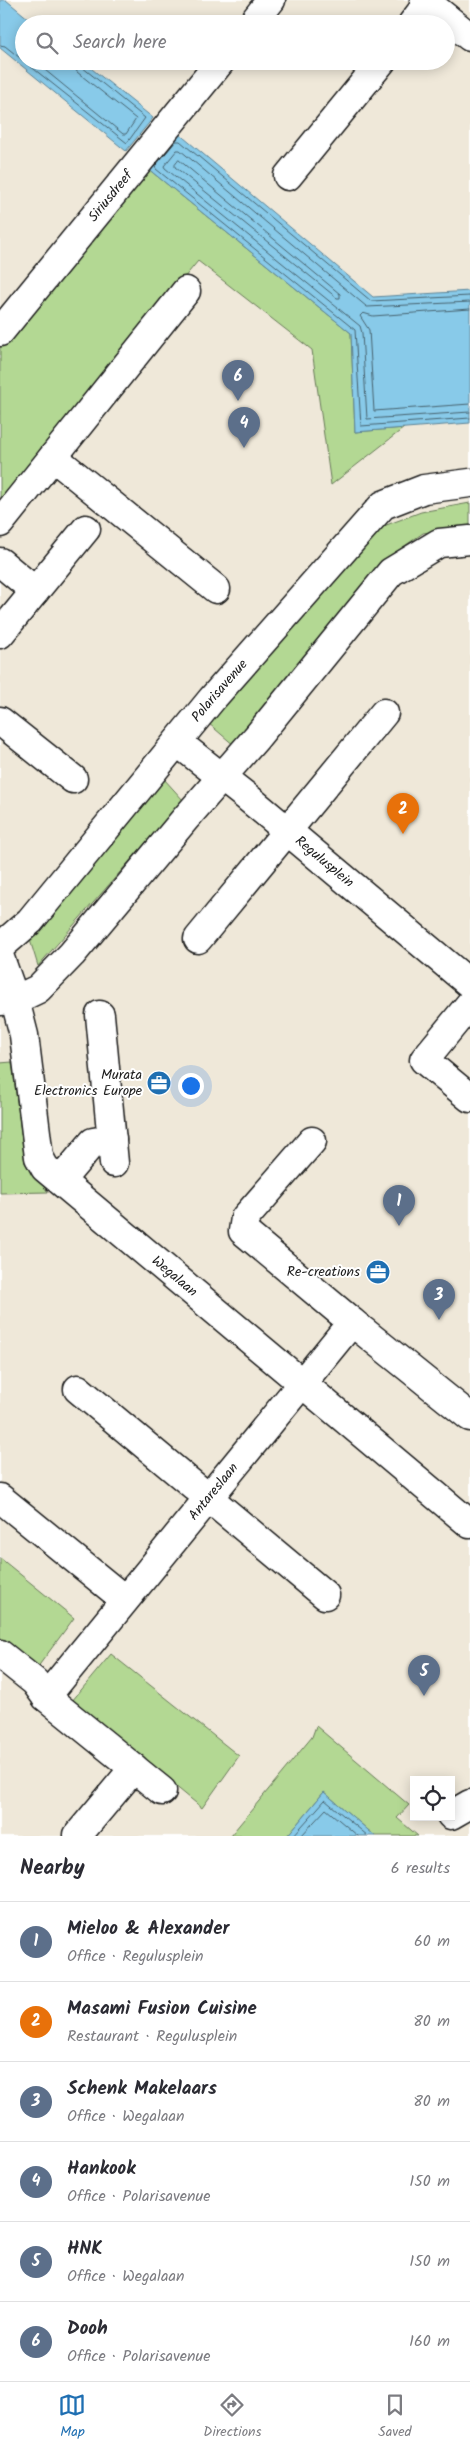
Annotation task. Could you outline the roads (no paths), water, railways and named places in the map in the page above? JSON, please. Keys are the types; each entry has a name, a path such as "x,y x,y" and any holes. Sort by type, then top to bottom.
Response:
{"street":[{"path":"259,15 271,0"},
{"path":"455,28 470,37"},
{"name":"Siriusdreef","path":"0,332 214,70"},
{"path":"288,176 375,70"},
{"path":"0,522 186,292"},
{"path":"53,457 216,589"},
{"name":"Polarisavenue","path":"0,947 30,921 178,742 383,504 424,489 470,483"},
{"path":"0,634 86,529"},
{"path":"8,1001 38,989 72,954 221,776 285,703 391,572 438,543 470,540"},
{"path":"0,562 35,591"},
{"path":"198,939 384,712"},
{"path":"0,721 74,779"},
{"name":"Regulusplein","path":"178,742 470,984"},
{"name":"Wegalaan","path":"0,958 8,1001 24,1035 39,1157 45,1168 470,1524"},
{"path":"470,1004 424,1060 470,1098"},
{"path":"61,1180 93,1142 113,1151 100,1015"},
{"path":"312,1141 245,1218 243,1231 470,1417"},
{"name":"Antareslaan","path":"46,1697 124,1599 352,1322"},
{"path":"78,1389 325,1595"},
{"path":"0,1498 124,1599"},
{"path":"0,1654 35,1682 46,1697 162,1791"},
{"path":"78,1835 134,1768"},
{"path":"455,1813 470,1804"}],"water":[{"path":"0,0 6,0 24,15 15,15 15,60 0,48"},
{"path":"27,70 93,70 153,118 126,151"},
{"path":"177,132 373,297 470,291 470,423 355,432 351,333 147,168"},
{"path":"324,1792 375,1836 287,1836"}],"place":[{"name":"Dooh","path":"238,401"},
{"name":"Hankook","path":"244,448"},
{"name":"Masami Fusion Cuisine","path":"403,834"},
{"name":"Murata Electronics Europe","path":"159,1083"},
{"name":"Mieloo & Alexander","path":"399,1226"},
{"name":"Re-creations","path":"378,1272"},
{"name":"Schenk Makelaars","path":"439,1320"},
{"name":"HNK","path":"424,1696"}]}
